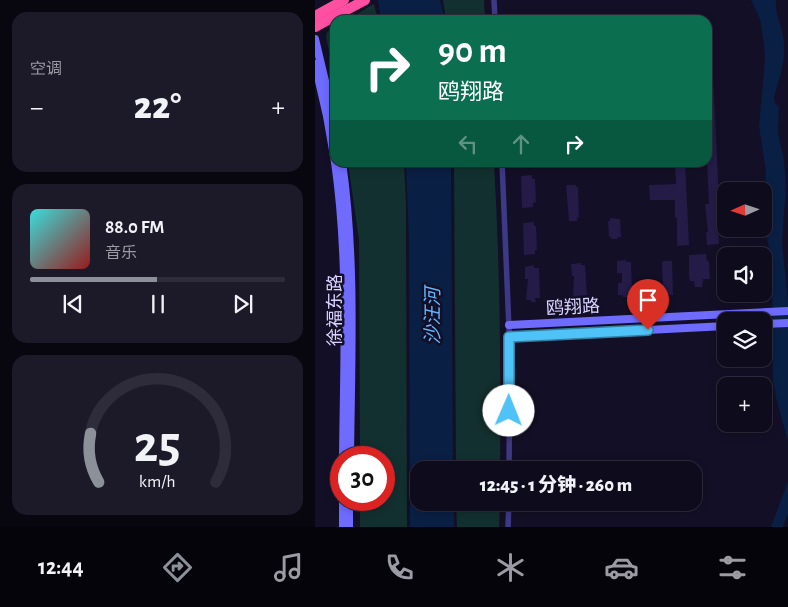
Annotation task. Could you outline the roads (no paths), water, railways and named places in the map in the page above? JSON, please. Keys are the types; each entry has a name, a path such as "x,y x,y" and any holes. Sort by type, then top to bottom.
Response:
{"highway":[{"path":"315,16 344,0"},
{"path":"337,15 365,0"},
{"path":"315,27 330,19"}],"main road":[{"path":"315,38 330,102"},
{"name":"徐福东路","path":"315,64 330,133"},
{"name":"徐福东路","path":"335,167 343,256 343,446"},
{"name":"徐福东路","path":"342,167 350,255 349,446"},
{"name":"鸥翔路","path":"509,325 788,311"},
{"path":"772,324 788,323"},
{"name":"鸥翔路","path":"509,337 717,326"},
{"path":"343,511 343,527"},
{"path":"349,511 349,527"}],"street":[{"path":"494,0 495,15"},
{"path":"502,167 509,325 509,461"},
{"path":"509,511 509,527"}],"water":[{"path":"378,0 440,0 444,15 380,15"},
{"path":"751,0 776,0 784,43 783,64 774,98 775,103 779,107 778,133 784,160 786,185 782,243 788,301 788,441 773,382 772,247 769,247 767,238 773,238 773,182 766,182 766,171 759,126 765,61 760,19"},
{"name":"沙汪河","path":"406,167 451,167 453,461 410,461 410,511 454,511 454,527 410,527 409,242"},
{"path":"788,481 788,514 783,527 771,527"}]}
